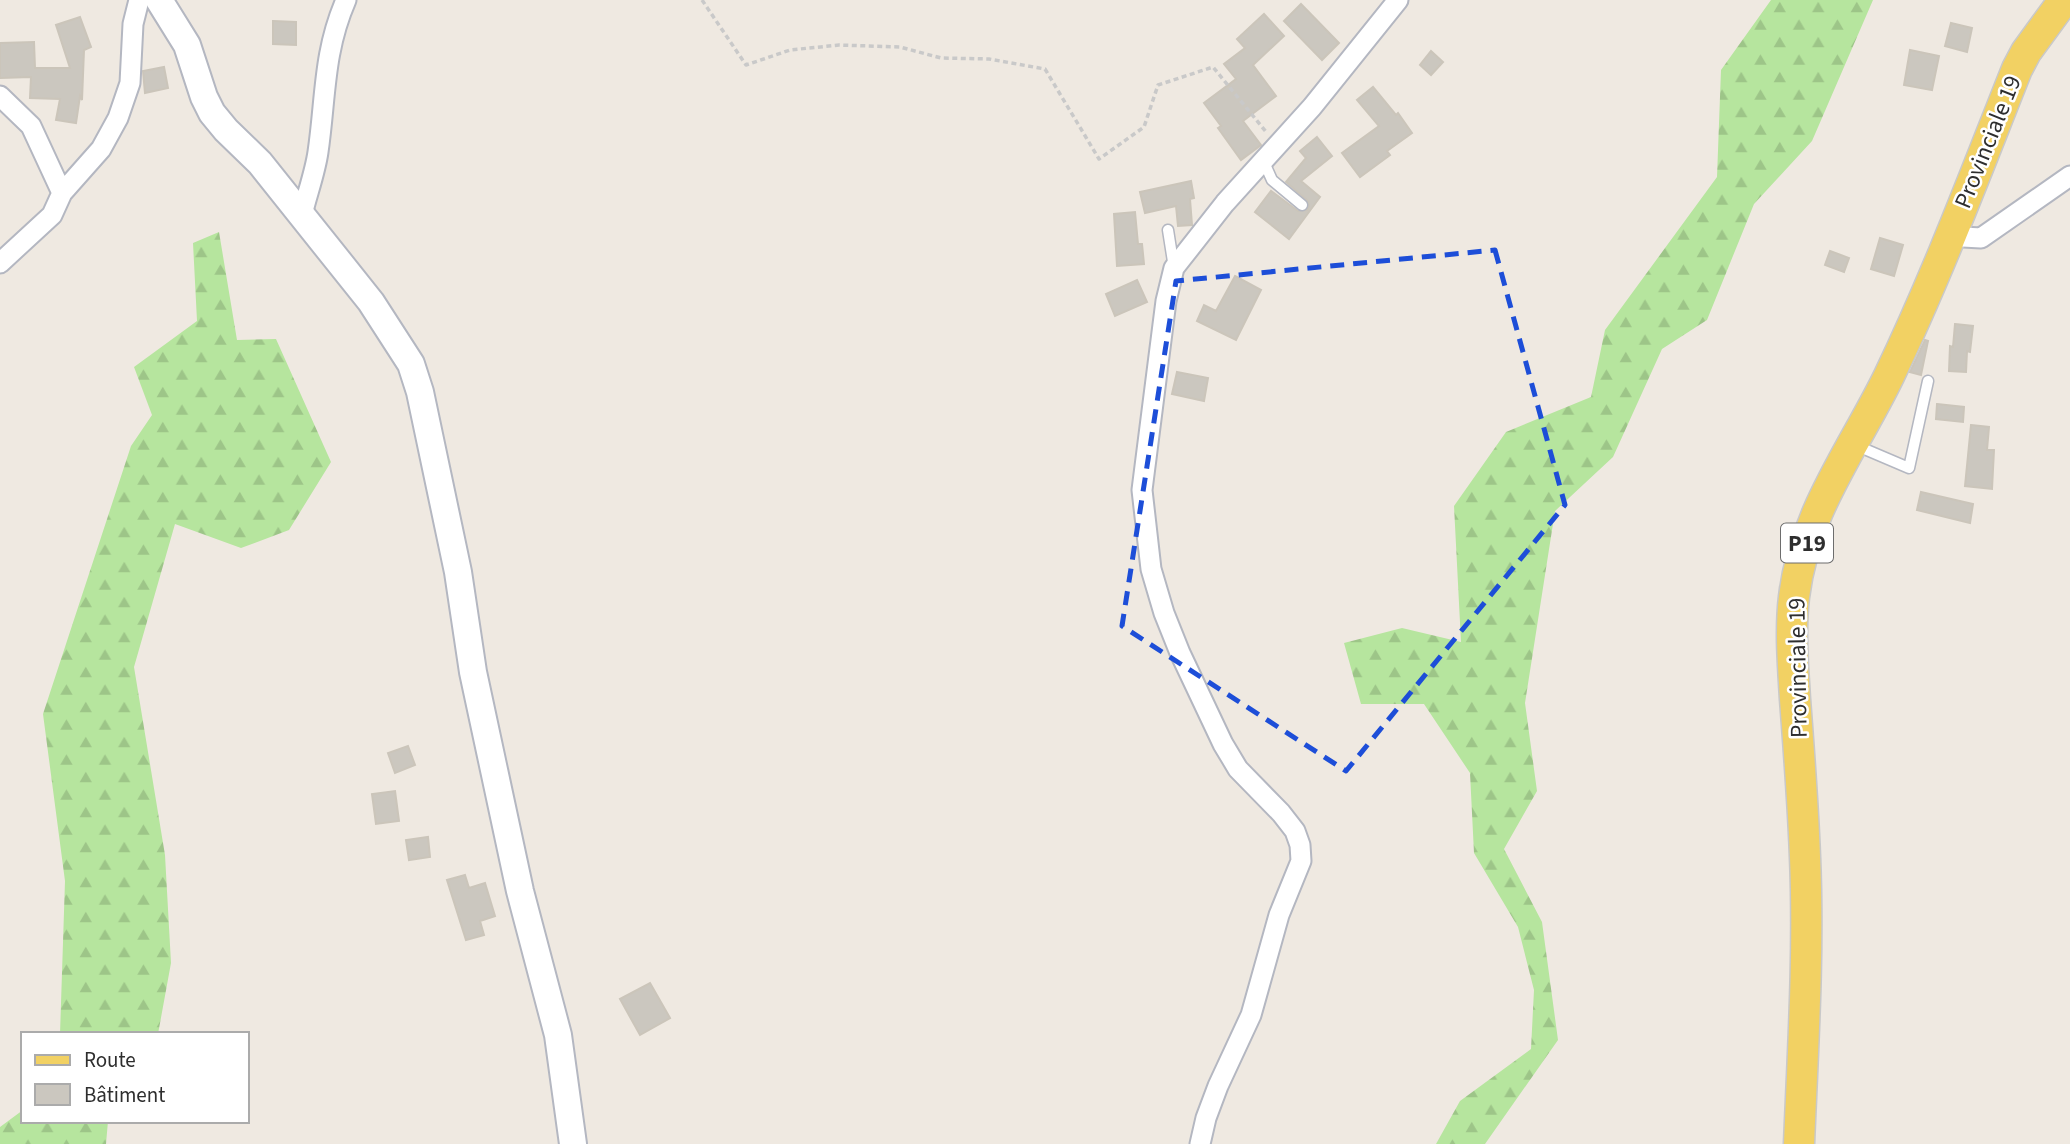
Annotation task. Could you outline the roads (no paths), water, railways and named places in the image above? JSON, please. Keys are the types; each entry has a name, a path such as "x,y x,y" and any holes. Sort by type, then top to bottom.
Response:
{"main road":[{"name":"Provinciale 19","path":"1799,1144 1807,970 1805,858 1793,659 1794,598 1809,534 1826,490 1888,379 2017,69 2026,52 2064,0"}],"street":[{"path":"0,263 52,215 62,192 101,149 118,118 131,83 132,24 138,0"},
{"path":"159,0 187,45 212,113 260,163 371,302 411,364 421,393 458,572 473,672 520,891 558,1035 573,1144"},
{"path":"302,215 317,154 327,61 346,0"},
{"path":"1200,1144 1218,1086 1251,1016 1279,915 1301,861 1300,845 1294,831 1281,813 1238,769 1223,744 1180,653 1151,569 1142,490 1166,301 1174,268 1225,203 1312,107 1398,0"},
{"path":"0,96 31,126 62,192"},
{"path":"1952,230 1963,237 1981,238 2070,176"}],"lane":[{"path":"1263,160 1272,180 1302,205"},
{"path":"1168,230 1174,268"},
{"path":"1852,444 1909,468 1928,381"}]}
